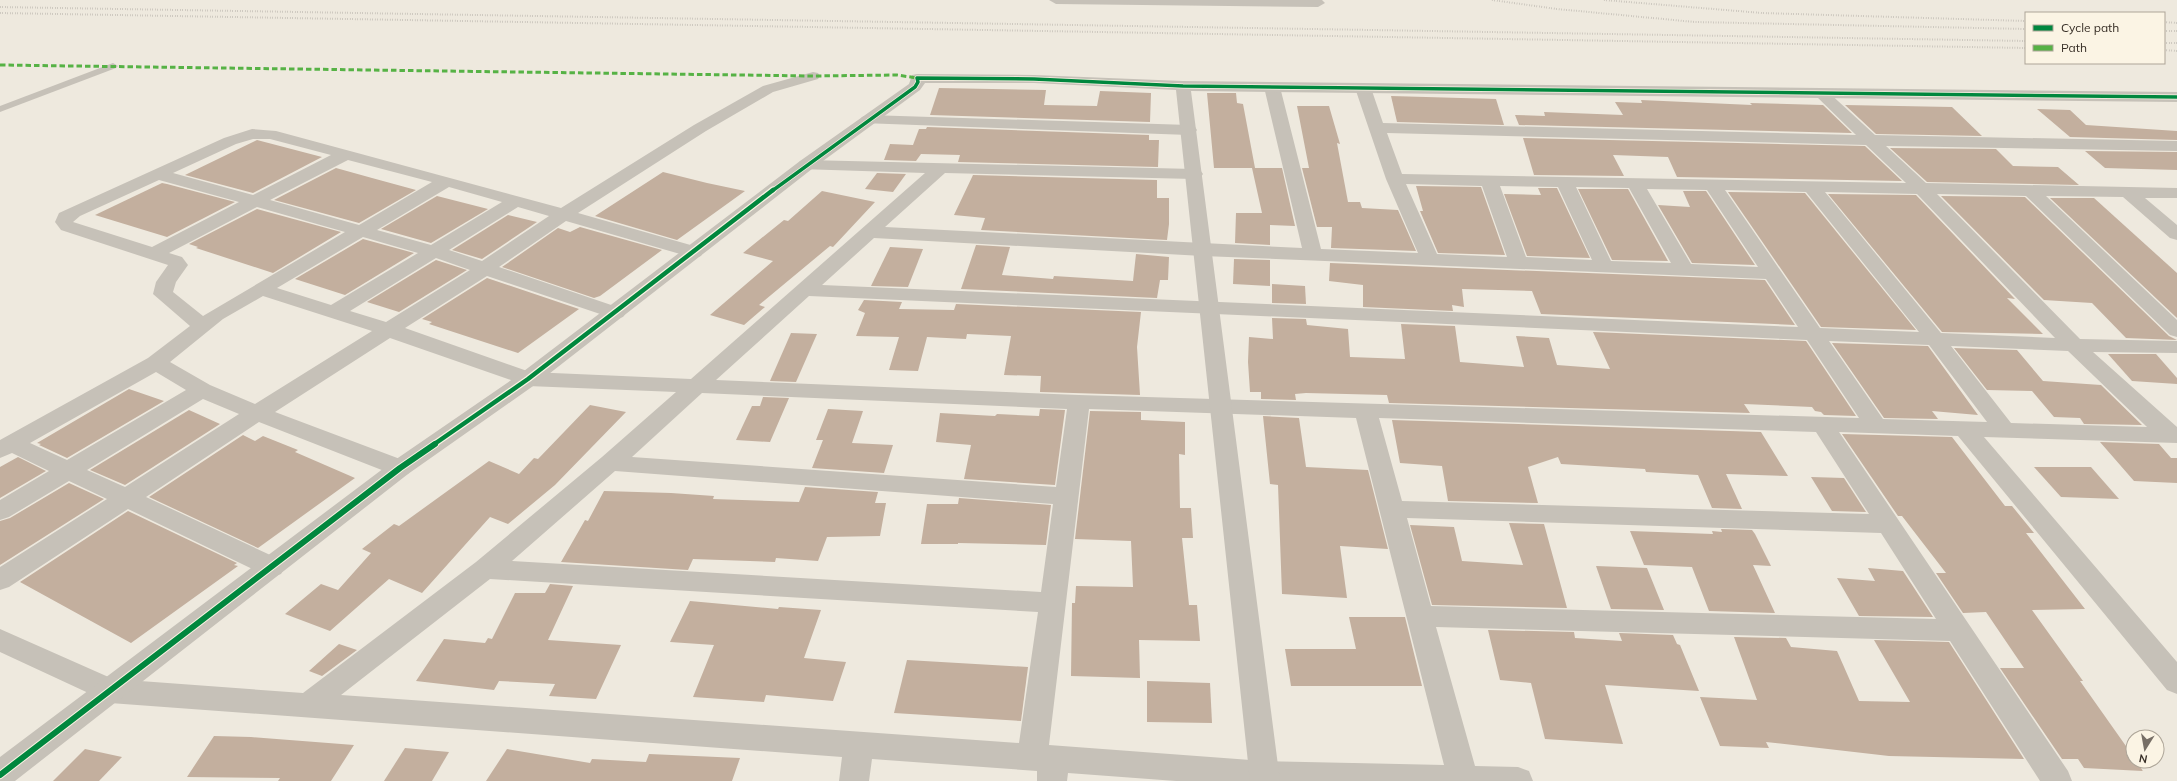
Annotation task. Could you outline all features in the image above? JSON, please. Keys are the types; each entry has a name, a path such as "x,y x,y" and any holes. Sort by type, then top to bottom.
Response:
{"street":[{"path":"1056,0 1318,3"},
{"path":"0,580 257,413 484,269 563,215 700,128 757,95 781,84 813,76"},
{"path":"0,775 400,468 528,379 616,313 806,165 914,87 918,82 917,78 1034,79 1183,86 2177,97"},
{"path":"1183,86 1265,778"},
{"path":"1272,87 1313,254"},
{"path":"1363,88 1395,179 1430,259"},
{"path":"1821,93 1922,189 2074,345 2173,435"},
{"path":"868,120 1189,130"},
{"path":"1376,128 2177,146"},
{"path":"202,325 163,294 166,282 178,265 175,261 67,226 64,222 65,217 230,141 252,134 270,134 346,154 447,181 694,252"},
{"path":"153,254 346,154"},
{"path":"806,165 1194,174"},
{"path":"308,705 485,569 610,463 806,290 940,169"},
{"path":"157,174 432,251 616,313"},
{"path":"1395,179 2177,193"},
{"path":"1489,180 1518,262"},
{"path":"6,447 156,363 202,325 260,289 447,181"},
{"path":"1564,182 1604,266"},
{"path":"1635,183 1684,269"},
{"path":"1712,184 1876,426"},
{"path":"1811,186 1935,339 2004,430"},
{"path":"2030,190 2177,331"},
{"path":"2126,191 2177,234"},
{"path":"334,312 516,201"},
{"path":"870,232 1203,250 1772,273"},
{"path":"260,289 389,330 528,379 1079,402 2173,435"},
{"path":"806,290 2074,345 2177,347"},
{"path":"156,363 202,390 257,413 400,468"},
{"path":"0,511 202,390"},
{"path":"1046,766 1052,603 1079,402"},
{"path":"1366,411 1463,780"},
{"path":"1823,425 2057,781"},
{"path":"1965,429 2177,682"},
{"path":"6,447 70,469 126,498 272,567"},
{"path":"610,463 1066,496"},
{"path":"1392,509 1888,524"},
{"path":"485,569 1052,603"},
{"path":"1420,616 1958,630"},
{"path":"0,640 110,690 859,745 1046,766 1265,778 1518,781"},
{"path":"854,781 859,745"}],"lane":[{"path":"0,109 113,66"}],"building":[{"path":"939,88 1046,90 1044,105 1097,106 1100,91 1151,93 1150,122 930,115"},
{"path":"1207,93 1236,93 1237,103 1243,104 1255,168 1282,168 1295,226 1270,225 1270,245 1235,243 1236,213 1262,213 1252,168 1214,168"},
{"path":"1391,96 1496,99 1504,125 1397,122"},
{"path":"1641,100 1752,105 1750,103 1823,105 1852,133 1519,125 1515,115 1545,116 1544,112 1623,115 1615,102 1642,103"},
{"path":"1845,105 1952,107 1982,136 1876,134"},
{"path":"1297,106 1329,106 1340,144 1337,143 1348,202 1360,202 1362,208 1398,210 1416,251 1331,248 1332,227 1317,227 1302,168 1309,168"},
{"path":"2037,109 2070,110 2086,125 2177,131 2177,140 2070,137"},
{"path":"927,127 1149,135 1149,140 1159,140 1158,167 958,162 960,155 921,154 916,161 884,160 890,144 913,145 919,129 926,129"},
{"path":"1523,138 1865,146 1902,181 1677,177 1668,157 1613,155 1624,176 1534,175"},
{"path":"257,140 322,157 253,193 185,175"},
{"path":"1890,148 1996,149 2013,166 2058,167 2079,185 1927,182"},
{"path":"2085,151 2177,152 2177,170 2105,168"},
{"path":"336,168 416,190 359,223 274,200"},
{"path":"663,172 745,191 677,240 595,216"},
{"path":"877,173 906,174 893,192 865,189"},
{"path":"973,175 1157,180 1157,198 1169,198 1169,224 1167,240 981,230 985,218 954,215"},
{"path":"162,183 235,202 167,237 95,215"},
{"path":"1416,186 1481,187 1505,255 1438,253 1420,211 1423,211"},
{"path":"1538,188 1557,188 1590,258 1527,256 1504,194 1541,195"},
{"path":"1578,189 1628,189 1668,261 1612,260"},
{"path":"822,191 875,202 833,247 830,246 759,305 765,307 744,325 710,315 773,261 743,253 784,220 788,221"},
{"path":"1683,191 1706,191 1755,265 1692,263 1658,205 1690,207"},
{"path":"1728,192 1805,193 1916,330 1821,327"},
{"path":"1828,194 1916,195 2015,299 2007,298 2043,334 1942,332"},
{"path":"437,196 488,209 431,243 381,229"},
{"path":"1941,196 2025,197 2169,336 2177,340 2126,338 2092,303 2044,300"},
{"path":"2050,198 2094,198 2177,273 2177,318"},
{"path":"257,209 341,232 273,273 196,248 198,247 189,244"},
{"path":"508,215 537,222 482,259 452,250"},
{"path":"580,227 662,250 600,296 594,298 502,267 558,228 570,232"},
{"path":"363,239 414,253 345,295 295,279"},
{"path":"976,245 1010,247 1002,275 1053,279 1054,276 1133,281 1136,254 1169,257 1168,280 1160,280 1157,298 961,289"},
{"path":"890,247 923,249 908,287 871,286"},
{"path":"1234,259 1270,260 1270,286 1233,284"},
{"path":"436,260 467,270 399,312 367,302"},
{"path":"1330,263 1765,280 1795,325 1541,314 1532,291 1462,289 1464,307 1452,305 1453,311 1363,307 1363,285 1329,281"},
{"path":"487,278 579,309 518,353 429,324 432,322 422,319"},
{"path":"1272,284 1305,286 1306,304 1272,303"},
{"path":"864,300 902,302 899,309 954,310 956,304 1141,312 1137,347 1140,395 1040,392 1041,376 1004,375 1011,336 967,334 966,339 927,337 918,371 889,370 899,337 856,336 865,313 858,310"},
{"path":"1272,318 1306,319 1307,325 1348,329 1350,357 1405,359 1401,324 1455,326 1460,362 1524,367 1516,336 1549,338 1557,365 1610,369 1593,332 1806,341 1856,416 1824,415 1821,412 1815,411 1812,407 1744,404 1750,413 1389,403 1387,395 1306,393 1295,394 1296,400 1261,399 1261,392 1250,392 1248,362 1249,337 1273,339"},
{"path":"791,333 817,334 796,382 770,381"},
{"path":"1832,343 1928,346 1978,415 1932,411 1938,419 1884,418"},
{"path":"1954,348 2017,350 2043,381 2101,385 2142,425 2084,424 2080,418 2054,417 2032,391 1987,390"},
{"path":"2108,354 2156,354 2177,378 2177,384 2132,381"},
{"path":"129,389 164,401 67,458 37,443"},
{"path":"763,397 789,398 770,442 736,440 752,406 760,406"},
{"path":"590,405 626,412 555,485 508,524 490,517 422,593 389,579 330,631 285,614 321,584 338,590 371,553 362,549 394,524 399,526 489,461 519,474 534,458 538,459"},
{"path":"828,409 863,411 852,443 893,445 884,473 812,468 823,440 816,440"},
{"path":"1040,409 1065,410 1055,485 964,479 971,445 936,442 940,413 995,416 997,414 1039,416"},
{"path":"189,410 220,424 125,485 90,470"},
{"path":"1090,411 1141,412 1141,420 1185,422 1185,455 1179,454 1180,508 1191,508 1193,538 1182,538 1189,605 1197,605 1200,641 1139,640 1140,678 1071,676 1072,603 1075,603 1076,586 1133,587 1131,541 1075,539"},
{"path":"1263,416 1299,418 1306,467 1368,470 1388,549 1340,546 1347,598 1282,594 1278,485 1270,484"},
{"path":"1392,420 1761,432 1788,476 1726,474 1742,509 1712,508 1698,475 1646,472 1645,469 1561,464 1558,457 1528,467 1538,503 1448,501 1442,466 1400,463"},
{"path":"1842,434 1952,437 2005,506 2012,506 2034,533 2026,533 2085,609 2032,610 2083,681 2080,681 2125,745 2125,769 2142,769 2143,771 2084,768 2078,759 2062,759 2000,668 2024,668 1986,612 1963,613 1936,573 1946,573 1902,516 1898,516"},
{"path":"243,435 255,441 263,436 298,450 295,452 355,478 258,548 149,497"},
{"path":"2100,442 2159,444 2171,458 2177,458 2177,483 2134,481"},
{"path":"18,457 46,471 0,498 0,467"},
{"path":"2034,467 2091,467 2119,499 2061,497"},
{"path":"1811,477 1844,478 1866,512 1832,511"},
{"path":"69,483 104,499 0,565 0,521 10,518"},
{"path":"805,487 878,492 875,503 886,503 880,536 827,537 818,561 776,558 775,562 693,559 688,570 561,562 585,520 588,521 604,491 714,496 713,499 799,502"},
{"path":"959,498 1051,505 1046,545 958,543 921,544 927,504 958,504"},
{"path":"128,511 237,563 234,565 238,566 131,643 20,582"},
{"path":"1509,523 1544,524 1567,608 1432,605 1410,525 1454,527 1462,561 1523,565"},
{"path":"1721,529 1752,530 1755,534 1771,566 1753,565 1775,613 1709,611 1692,567 1644,565 1630,531 1713,534 1712,531 1722,532"},
{"path":"1596,566 1647,568 1664,610 1611,609"},
{"path":"1868,568 1903,571 1933,617 1859,616 1837,578 1875,581"},
{"path":"550,584 573,586 548,640 621,645 596,699 549,696 555,684 499,681 494,690 416,681 444,639 485,643 488,638 492,639 515,593 545,593"},
{"path":"690,601 778,609 779,607 821,610 804,658 846,662 833,701 766,695 764,702 693,697 714,645 670,642"},
{"path":"1349,617 1405,617 1422,686 1291,686 1285,649 1356,649"},
{"path":"1488,630 1574,632 1575,638 1622,641 1619,633 1673,635 1677,644 1680,645 1699,691 1605,685 1623,744 1545,739 1531,683 1500,680"},
{"path":"1734,637 1786,638 1791,647 1837,651 1859,701 1910,702 1874,640 1949,642 2024,759 1889,756 1766,742 1769,748 1720,746 1700,697 1757,700"},
{"path":"339,644 357,650 322,676 309,671"},
{"path":"907,660 1028,667 1021,721 894,713"},
{"path":"1147,681 1210,683 1212,723 1147,722"},
{"path":"214,736 251,737 354,745 331,781 278,781 280,778 187,777"},
{"path":"405,748 449,752 432,781 384,781"},
{"path":"85,749 122,757 99,781 53,781"},
{"path":"507,749 590,763 592,759 646,762 649,754 740,758 732,781 486,781"}],"railway":[{"path":"1492,0 1557,9 1695,22 2025,29"},
{"path":"1604,0 1762,13 2025,21"},
{"path":"0,7 2025,41"},
{"path":"0,13 2025,48"},
{"path":"2165,22 2177,23"},
{"path":"2165,31 2177,31"},
{"path":"2165,43 2177,43"},
{"path":"2165,50 2177,51"}],"marked path":[{"path":"0,65 813,76 897,75 917,78"}],"cycle path":[{"path":"0,775 400,468 528,379 806,165 915,87 918,82 917,78 1034,79 1183,86 2177,97"}]}
